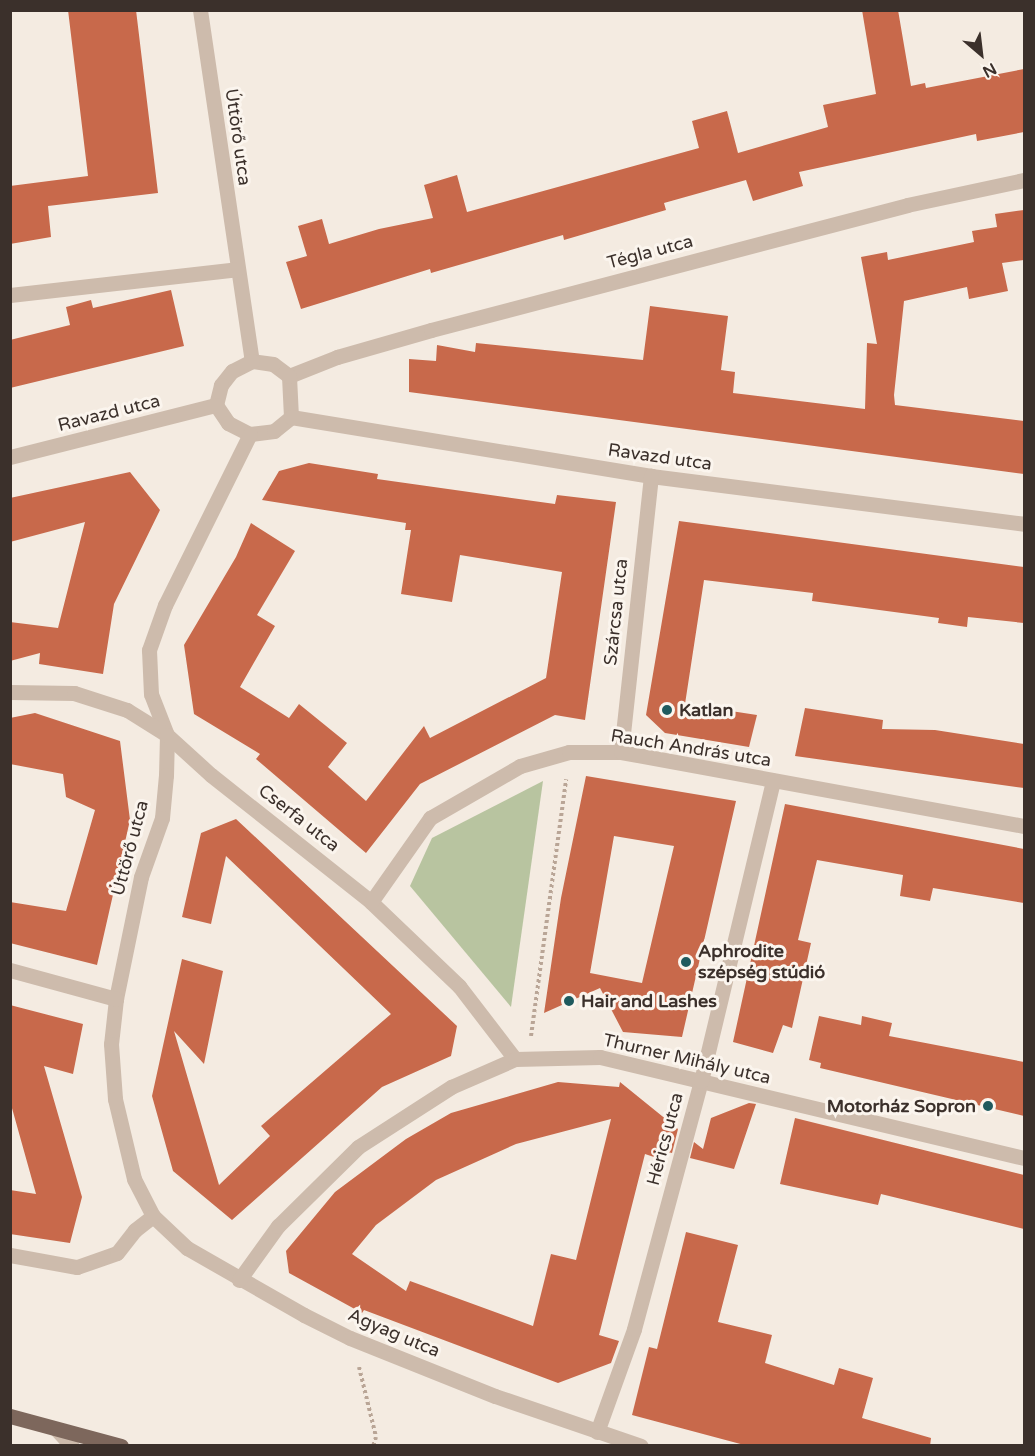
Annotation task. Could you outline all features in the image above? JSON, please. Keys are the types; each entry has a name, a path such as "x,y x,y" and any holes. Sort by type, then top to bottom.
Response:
{"main road":[{"path":"10,1416 121,1446"}],"street":[{"name":"Úttörő utca","path":"200,10 252,361"},
{"name":"Tégla utca","path":"289,376 338,357 431,330 907,205 1024,180"},
{"path":"10,295 237,269"},
{"path":"252,361 273,364 289,376 291,417 274,431 250,434 228,423 216,405 221,385 232,371 252,361"},
{"name":"Ravazd utca","path":"10,457 216,405"},
{"name":"Ravazd utca","path":"291,417 651,476 1024,524"},
{"name":"Úttörő utca","path":"153,1216 134,1179 115,1099 111,1044 116,999 141,877 162,818 167,735 151,694 149,650 165,605 250,434"},
{"name":"Szárcsa utca","path":"621,752 651,476"},
{"name":"Cserfa utca","path":"10,692 74,693 127,710 167,735 211,775 370,902 459,986 522,1058"},
{"name":"Rauch András utca","path":"370,902 430,818 519,766 569,752 621,752 1024,826"},
{"name":"Hérics utca","path":"597,1432 634,1329 701,1081 773,781"},
{"path":"10,970 116,999"},
{"name":"Thurner Mihály utca","path":"239,1280 278,1226 358,1147 451,1087 522,1058 600,1057 1024,1158"},
{"path":"10,1255 77,1267 117,1253 135,1230 153,1216"},
{"name":"Agyag utca","path":"153,1216 187,1248 239,1280 350,1338 597,1432 641,1446"},
{"path":"56,1429 72,1446"}],"path":[{"path":"522,1058 564,787"},
{"path":"350,1338 371,1416 373,1446"}],"green space":[{"path":"543,781 511,1007 410,886 432,838"}],"building":[{"path":"68,10 136,10 158,193 48,206 51,237 10,244 10,186 88,176"},
{"path":"862,10 898,10 911,86 925,83 926,88 1024,69 1024,132 977,141 976,134 799,172 803,186 753,201 746,180 664,203 666,210 564,240 563,235 431,273 430,269 301,309 286,262 307,256 298,226 322,219 329,244 379,229 433,218 424,185 457,175 467,212 699,148 692,121 727,111 738,153 828,127 823,105 876,94"},
{"path":"1024,210 1024,260 1002,263 1008,291 969,299 967,287 904,301 894,395 895,405 1024,421 1024,474 409,392 409,359 436,361 437,345 475,352 476,343 643,360 650,306 728,316 721,370 735,372 733,393 865,409 867,343 877,344 861,257 887,252 888,260 974,242 972,231 997,227 995,214"},
{"path":"171,290 184,346 10,388 10,340 70,325 66,307 91,300 93,308"},
{"path":"309,463 378,474 377,479 555,504 557,495 616,502 585,720 555,715 420,784 366,853 256,759 260,754 194,714 184,645 236,557 251,523 295,551 257,615 275,626 240,687 289,718 299,704 347,743 328,767 366,801 424,726 430,738 546,678 562,572 460,555 452,602 401,594 411,530 405,530 406,523 262,500 279,471"},
{"path":"130,472 160,510 114,604 103,674 39,664 40,653 10,661 10,622 58,628 85,522 10,542 10,498"},
{"path":"679,521 1024,567 1024,623 968,617 967,627 938,623 939,618 812,601 813,593 704,580 685,704 757,715 749,747 665,733 646,715"},
{"path":"805,708 883,720 882,729 935,730 1024,744 1024,788 795,756"},
{"path":"35,713 120,741 130,820 97,965 10,943 10,902 66,911 95,810 66,797 63,774 10,764 10,718"},
{"path":"586,776 736,801 682,1037 623,1032 600,988 544,1013 561,898","holes":["614,836 674,846 642,983 590,973"]},
{"path":"785,804 1024,849 1024,903 933,888 930,901 900,896 903,875 817,860 798,940 811,943 792,1028 783,1025 773,1053 733,1042"},
{"path":"236,819 457,1026 451,1056 382,1087 232,1220 173,1171 152,1096 182,959 223,971 204,1064 174,1031 219,1185 270,1136 261,1126 391,1014 226,856 211,924 182,917 201,833"},
{"path":"10,1005 83,1024 73,1074 44,1066 82,1197 70,1243 10,1234 10,1190 36,1194 10,1101"},
{"path":"819,1016 861,1025 862,1016 892,1023 889,1036 1024,1062 1024,1116 820,1068 821,1063 809,1060"},
{"path":"558,1082 619,1087 620,1082 678,1129 672,1153 656,1149 654,1157 645,1154 599,1335 619,1341 611,1363 558,1383 364,1310 362,1313 289,1273 286,1251 335,1192 406,1139 451,1113","holes":["611,1119 576,1260 551,1254 533,1326 410,1281 406,1291 352,1254 376,1225 436,1180 516,1144"]},
{"path":"749,1103 756,1104 734,1169 690,1158 694,1142 703,1149 711,1118"},
{"path":"795,1118 1024,1175 1024,1229 881,1194 878,1205 780,1184"},
{"path":"686,1232 738,1245 718,1322 772,1335 765,1363 834,1385 839,1368 873,1378 862,1418 931,1438 930,1446 748,1446 632,1415 649,1347 657,1349"}],"place":[{"name":"Katlan","path":"667,710"},
{"name":"Aphrodite szépség stúdió","path":"686,962"},
{"name":"Hair and Lashes","path":"569,1001"},
{"name":"Motorház Sopron","path":"988,1106"}]}
